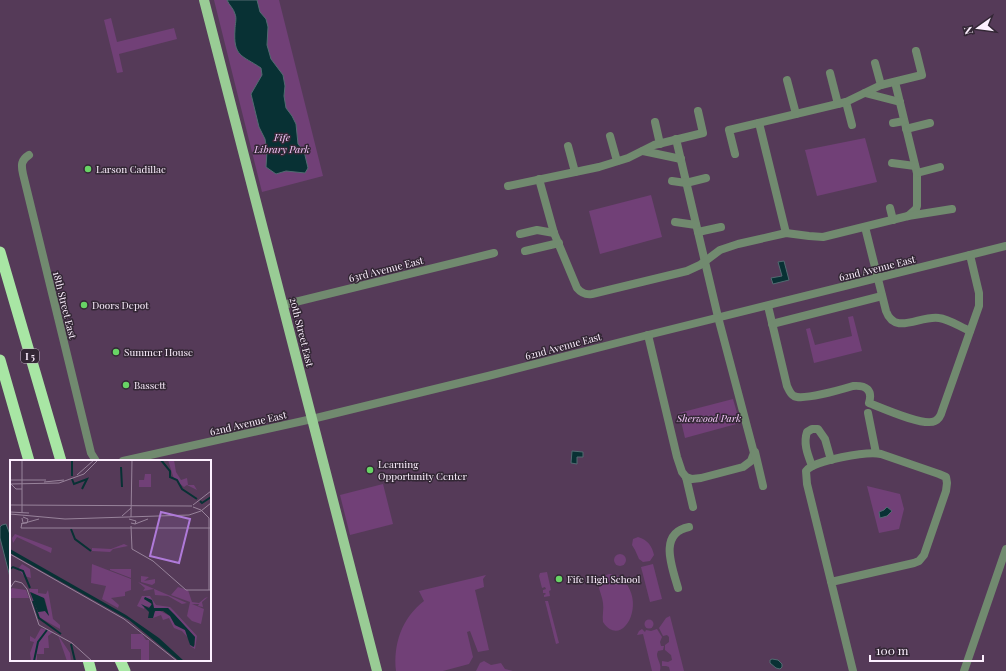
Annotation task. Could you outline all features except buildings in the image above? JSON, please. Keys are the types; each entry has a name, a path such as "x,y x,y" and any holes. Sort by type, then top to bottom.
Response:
{"highway":[{"name":"I 5","path":"0,252 61,460"},
{"path":"0,360 30,460"},
{"path":"88,661 91,671"},
{"path":"119,661 122,671"},
{"path":"120,661 125,671"}],"main road":[{"name":"20th Street East","path":"204,0 377,671"}],"street":[{"path":"735,154 729,130 842,103 881,85 922,75 916,52"},
{"path":"875,62 881,85"},
{"path":"830,73 852,124"},
{"path":"787,80 796,114"},
{"path":"895,82 916,169 917,206 914,213 908,216"},
{"path":"865,93 900,102"},
{"path":"508,186 617,162 660,144 703,133 698,111"},
{"path":"655,122 660,144"},
{"path":"759,123 786,233"},
{"path":"893,124 905,125 930,123"},
{"path":"610,136 617,162"},
{"path":"676,139 718,317 763,486"},
{"path":"568,146 575,172"},
{"path":"643,151 681,159"},
{"name":"18th Street East","path":"29,155 23,159 21,165 91,454 95,460"},
{"path":"892,163 916,169 940,167"},
{"path":"672,181 686,182 706,178"},
{"path":"539,179 554,233 577,288 585,294 592,294 678,274 695,268 716,252 731,246 786,233 823,237 908,216 952,209"},
{"path":"890,208 893,220"},
{"path":"676,222 697,228 721,227"},
{"path":"865,227 887,315 890,319 895,322 906,324 929,318 939,318 970,331"},
{"path":"520,234 538,230 554,233"},
{"path":"525,251 559,243"},
{"name":"62nd Avenue East","path":"127,460 488,376 718,317 768,306 1006,246"},
{"name":"63rd Avenue East","path":"283,305 494,254"},
{"path":"768,306 787,386 794,396 806,397 853,386 862,386 870,393 869,403 926,423 936,421 942,411 978,310 980,297 970,255"},
{"path":"772,324 882,296"},
{"path":"648,335 677,457 682,472 686,477 693,507"},
{"path":"868,413 876,453"},
{"path":"812,466 805,442 807,432 812,429 818,429 824,437 831,460"},
{"path":"686,477 697,479 743,467 753,458 754,450"},
{"path":"831,582 914,563 921,559 926,549 946,491 947,479 939,474 876,453 831,460 812,466 806,471 806,480 831,582 853,671"},
{"path":"678,588 670,557 670,544 673,536 679,530 689,527"},
{"path":"964,671 1006,549"}],"green space":[{"name":"Fife Library Park","path":"214,0 279,0 323,176 262,192"},
{"path":"111,18 117,42 174,28 177,39 119,54 123,72 117,73 104,20"},
{"path":"865,138 877,182 817,196 805,150"},
{"path":"651,195 662,237 600,254 589,211"},
{"path":"853,316 862,351 814,363 806,329 810,328 815,345 852,336 848,317"},
{"name":"Sherwood Park","path":"733,399 740,423 685,438 679,413"},
{"path":"383,484 393,524 350,535 340,495"},
{"path":"867,486 900,494 904,509 899,529 879,533"},
{"path":"638,537 647,542 652,549 654,555 650,561 643,562 639,559 632,545 633,539"},
{"path":"622,554 625,555 625,565 618,566 615,565 614,558 615,555"},
{"path":"653,564 662,599 650,602 641,567"},
{"path":"547,572 551,590 549,591 550,596 544,597 546,594 543,593 543,590 546,589 545,587 542,588 539,576 540,573"},
{"path":"609,574 614,574 622,578 631,592 633,603 629,622 617,631 610,629 603,622 603,605 599,583 600,579"},
{"path":"486,575 483,579 484,587 475,590 489,650 478,652 470,631 467,632 473,657 469,664 443,671 396,671 396,651 401,632 410,615 424,601 419,591"},
{"path":"545,601 548,601 559,643 556,644"},
{"path":"670,616 684,671 670,671 669,667 662,666 662,661 668,662 672,660 671,655 665,650 665,645 669,642 669,637 667,635 663,636 659,628 666,618"},
{"path":"649,619 654,624 649,629 644,624"},
{"path":"642,629 645,632 646,630 651,631 657,629 662,637 660,642 661,646 664,646 663,650 658,651 657,654 660,671 652,671 643,634 637,635"},
{"path":"484,661 491,665 501,663 505,669 513,671 476,671 480,663"}],"shaded area":[{"path":"227,0 257,0 260,12 266,19 268,27 267,45 271,59 283,75 286,108 296,124 298,144 304,151 308,168 305,173 286,171 276,174 266,167 267,151 265,139 259,127 251,94 262,75 261,68 240,54 237,50 235,38 236,16"},
{"path":"784,261 789,280 773,284 771,278 782,276 778,262"},
{"path":"572,451 583,452 583,457 577,457 577,464 571,463"},
{"path":"887,507 892,511 887,516 880,518 879,512"},
{"path":"6,524 10,534 10,577 0,538 0,527"},
{"path":"770,660 778,660 782,664 780,669 776,668 770,663"}],"place":[{"name":"Larson Cadillac","path":"88,169"},
{"name":"Doors Depot","path":"84,305"},
{"name":"Summer House","path":"116,352"},
{"name":"Bassett","path":"126,385"},
{"name":"Learning Opportunity Center","path":"370,470"},
{"name":"Fife High School","path":"559,579"}]}
